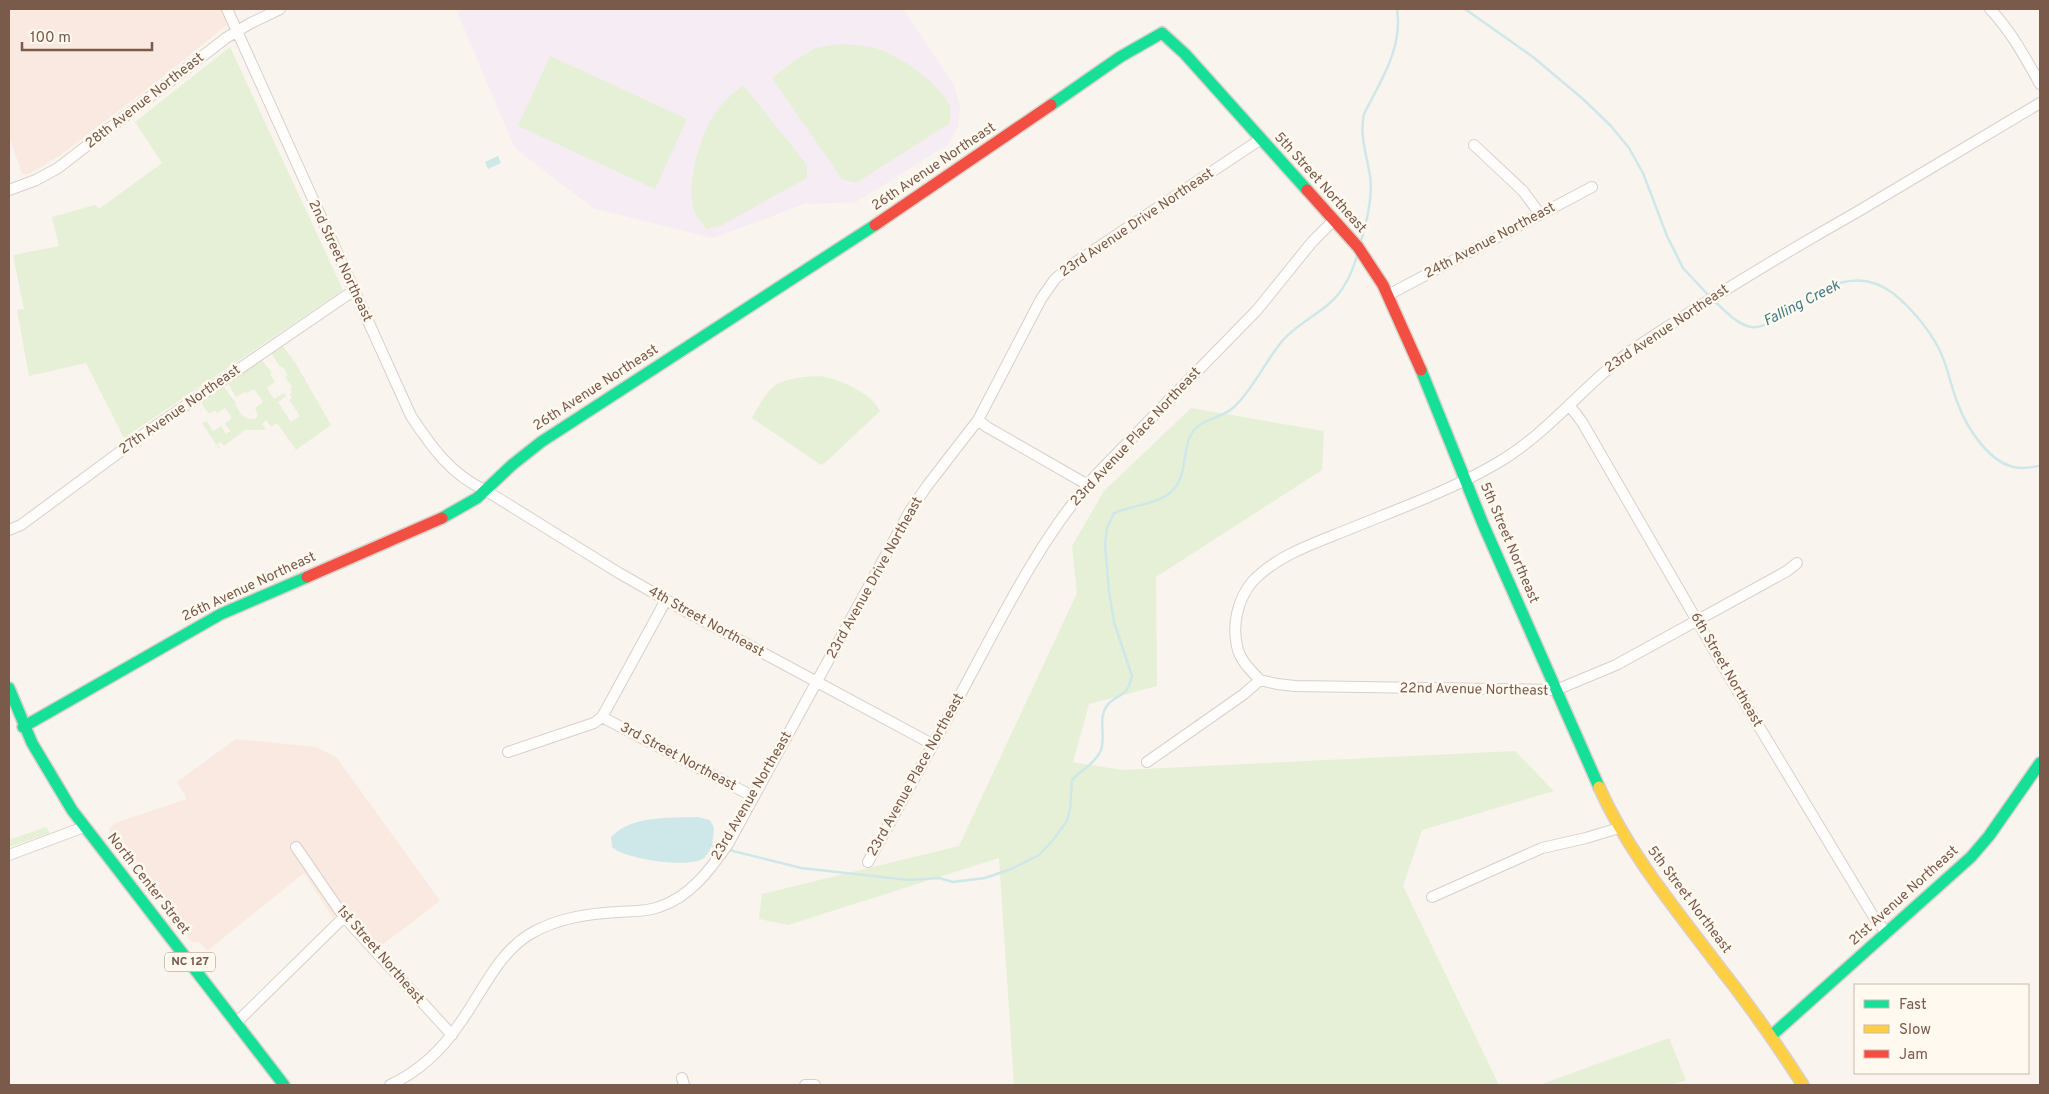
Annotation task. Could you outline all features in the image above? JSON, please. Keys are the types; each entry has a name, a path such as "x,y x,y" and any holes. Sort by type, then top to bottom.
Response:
{"street":[{"name":"2nd Street Northeast","path":"227,9 411,416 426,440 448,465 470,484 485,490"},
{"name":"28th Avenue Northeast","path":"9,190 36,180 58,168 237,31 280,9"},
{"path":"1990,9 2017,43 2040,84"},
{"name":"5th Street Northeast","path":"1162,32 1334,220 1372,266 1388,295 1601,792 1620,828 1658,886 1771,1036 1803,1085"},
{"name":"26th Avenue Northeast","path":"23,727 221,614 440,519 468,504 512,464 540,442 866,232 1120,58 1162,32"},
{"name":"23rd Avenue Northeast","path":"1260,680 1244,661 1236,646 1238,607 1249,587 1264,571 1293,553 1422,499 1498,463 1517,450 1569,406 1607,368 1690,311 2040,103"},
{"name":"23rd Avenue Drive Northeast","path":"817,682 910,511 978,420 1032,315 1056,278 1073,264 1261,139"},
{"path":"1474,145 1523,191 1540,214"},
{"name":"24th Avenue Northeast","path":"1388,295 1592,187"},
{"name":"23rd Avenue Place Northeast","path":"868,862 1036,557 1058,523 1088,485 1257,310 1312,242 1334,220"},
{"name":"27th Avenue Northeast","path":"9,530 21,525 144,434 354,291"},
{"name":"6th Street Northeast","path":"1569,406 1582,422 1875,919 1887,933"},
{"path":"978,420 1088,485"},
{"name":"4th Street Northeast","path":"485,490 666,600 932,744"},
{"name":"22nd Avenue Northeast","path":"1260,680 1295,686 1556,690 1616,665 1788,572 1797,563"},
{"path":"508,752 594,723 602,717 666,600"},
{"path":"1146,762 1244,694 1260,680"},
{"name":"23rd Avenue Northeast","path":"390,1085 423,1065 439,1051 452,1035 495,968 511,950 531,934 574,916 659,907 683,895 700,880 728,844 817,682"},
{"name":"North Center Street","path":"9,688 23,727 46,771 84,827 284,1085"},
{"name":"3rd Street Northeast","path":"602,717 754,797"},
{"name":"21st Avenue Northeast","path":"1771,1036 1970,857 1989,836 2040,763"},
{"path":"9,855 84,827"},
{"path":"1432,897 1542,848 1620,828"},
{"name":"1st Street Northeast","path":"296,847 344,917 452,1035"},
{"path":"237,1022 344,917"},
{"path":"805,1085 815,1085"}],"shaded area":[{"path":"9,9 221,9 228,24 150,87 62,154 28,174 22,174 9,136"},
{"path":"456,9 903,9 954,85 960,108 958,127 947,145 856,202 804,204 713,238 593,208 515,148"},
{"path":"236,739 316,747 337,758 440,901 378,948 341,911 333,918 304,873 207,951 201,943 192,942 111,837 109,829 115,823 187,799 177,782"}],"green space":[{"path":"840,44 871,47 895,56 929,80 946,99 950,107 950,123 856,183 842,179 772,78 794,61 816,48"},
{"path":"230,47 343,290 124,438 86,363 29,376 17,310 24,309 13,255 59,246 52,217 95,205 99,209 162,163 135,122"},
{"path":"550,56 687,119 655,189 518,126"},
{"path":"743,85 807,165 807,178 720,226 706,229 695,213 692,202 693,174 696,160 706,131 718,109"},
{"path":"282,345 296,364 331,425 296,450 277,423 271,427 266,420 262,424 266,430 245,430 224,446 220,442 217,444 219,449 202,423 207,421 213,431 221,426 226,434 230,431 225,424 232,418 225,408 217,413 215,410 209,414 200,401 223,386 236,403 242,415 255,419 258,415 255,408 263,402 254,389 236,397 227,382 261,359 272,373 270,374 275,382 267,388 274,399 284,393 286,396 278,402 291,422 300,416 289,400 292,398 290,388 292,387 285,377 288,375 271,353"},
{"path":"821,376 837,380 854,388 870,398 880,411 821,465 752,418 764,397 774,386 786,380"},
{"path":"1191,408 1324,431 1322,470 1156,577 1157,686 1089,704 1073,762 1122,770 1515,751 1554,791 1422,830 1403,886 1499,1085 1014,1085 999,858 788,925 759,919 762,894 959,846 1077,593 1072,546 1104,491"},
{"path":"46,827 50,833 9,847 9,840"},
{"path":"1669,1038 1686,1080 1671,1085 1539,1085"}],"water":[{"path":"498,156 501,163 488,169 485,162"},
{"path":"698,817 710,820 714,828 710,851 698,861 673,863 643,859 612,847 611,837 620,830 640,821"}],"waterway":[{"path":"1361,241 1371,192 1362,130 1364,114 1394,50 1397,37 1397,9"},
{"name":"Falling Creek","path":"1465,9 1533,57 1583,99 1611,126 1629,148 1643,173 1667,236 1683,268 1710,297"},
{"path":"729,850 801,868 909,880 939,878 953,882 985,878 1011,869 1039,855 1067,821 1070,809 1072,780 1099,755 1103,739 1102,722 1106,707 1124,693 1130,684 1132,676 1114,622 1109,592 1105,545 1107,528 1114,513 1158,500 1171,492 1181,477 1190,436 1195,429 1204,422 1230,411 1241,400 1283,340 1294,329 1331,302 1340,292 1350,275 1357,256"},
{"name":"Falling Creek","path":"1714,301 1740,323 1756,327 1771,322 1813,295 1840,283 1866,281 1880,285 1906,305 1924,325 1934,340 1944,361 1955,397 1966,422 1978,441 1993,456 2010,466 2022,468 2040,466"},
{"path":"709,845 721,848"}],"traffic: fast":[{"path":"1051,105 1120,57 1162,33 1185,54 1307,190"},
{"path":"442,518 477,498 512,465 541,442 875,225"},
{"path":"1421,370 1483,524 1599,787"},
{"path":"23,727 221,614 307,577"},
{"path":"9,688 32,743 72,810 284,1085"},
{"path":"1771,1036 1971,857 1989,836 2040,763"}],"traffic: slow":[{"path":"1599,787 1624,834 1653,879 1751,1008 1803,1085"}],"traffic: jam":[{"path":"875,225 1051,105"},
{"path":"1307,190 1358,247 1383,285 1421,370"},
{"path":"307,577 442,518"}]}
